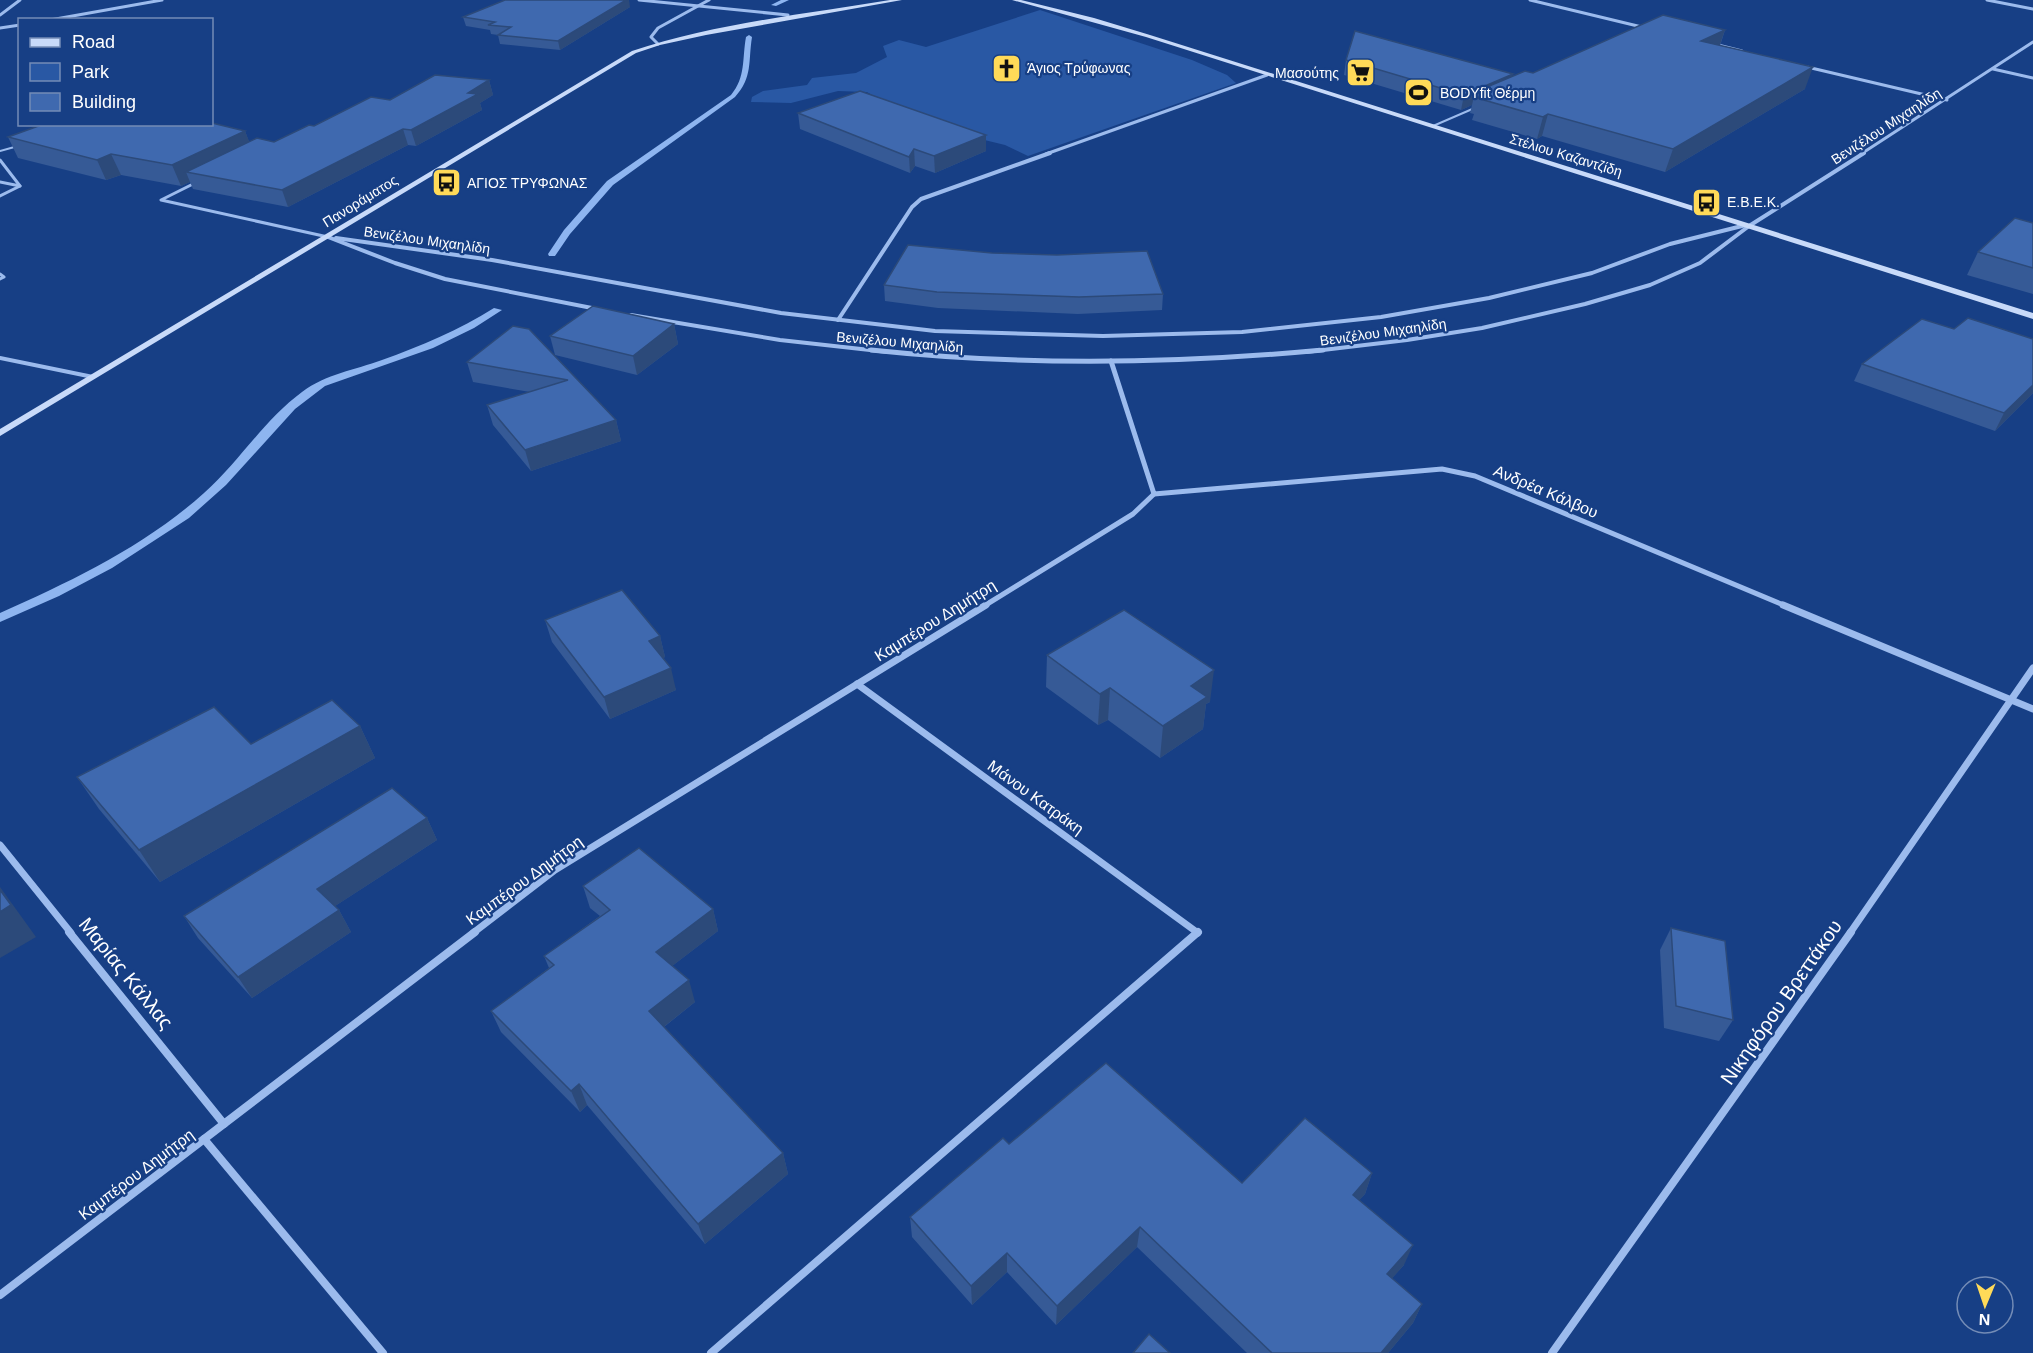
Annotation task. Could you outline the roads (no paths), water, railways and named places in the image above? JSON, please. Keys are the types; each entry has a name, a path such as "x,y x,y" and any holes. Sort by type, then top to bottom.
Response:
{"main road":[{"name":"Πανοράματος","path":"0,433 639,50 861,0"},
{"name":"Πανοράματος","path":"748,25 899,0"},
{"name":"Στέλιου Καζαντζίδη","path":"1015,0 1092,19 1749,224 2033,316"},
{"name":"Στέλιου Καζαντζίδη","path":"1051,0 1092,19"}],"street":[{"path":"0,15 20,0"},
{"path":"61,18 162,0"},
{"path":"639,0 788,15"},
{"path":"658,44 651,37 655,30 710,0"},
{"path":"1530,0 1654,30"},
{"path":"1987,0 2033,9"},
{"path":"0,28 18,25"},
{"path":"1704,42 1751,53"},
{"name":"Βενιζέλου Μιχαηλίδη","path":"624,314 767,338 897,353 957,358 1111,361 1325,350 1435,336 1495,325 1611,297 1665,279 1715,254 1749,224 1947,100 2033,42"},
{"path":"1797,64 1947,100"},
{"path":"1993,69 2033,78"},
{"path":"838,320 912,207 921,199 1267,75"},
{"name":"Βενιζέλου Μιχαηλίδη","path":"328,237 492,260 781,313 935,331 1103,336 1242,332 1382,317 1489,298 1592,273 1670,244 1749,224"},
{"name":"Βενιζέλου Μιχαηλίδη","path":"328,237 395,263 446,279 603,310"},
{"path":"1111,361 1154,494"},
{"name":"Ανδρέα Κάλβου","path":"1154,494 1414,470 1442,469 1475,476 2033,710"},
{"name":"Καμπέρου Δημήτρη","path":"0,1295 555,870 1133,514 1154,494"},
{"name":"Νικηφόρου Βρεττάκου","path":"1552,1353 1815,984 2033,668"},
{"name":"Μάνου Κατράκη","path":"711,1353 1199,932 857,684"},
{"name":"Μαρίας Κάλλας","path":"0,845 224,1124"},
{"path":"204,1139 384,1353"}],"lane":[{"path":"1644,34 1654,30"},
{"path":"1433,126 1485,103"},
{"path":"0,151 22,144"},
{"path":"0,160 20,186"},
{"path":"201,180 161,200 328,237"},
{"path":"0,182 20,186"},
{"path":"0,196 20,186"},
{"path":"0,274 4,277 0,279"},
{"path":"0,358 93,377"}],"waterway":[{"path":"774,5 786,0"},
{"path":"552,254 567,232 610,183 733,96 744,82 746,75 749,37"},
{"path":"0,618 108,565 185,515 222,483 291,407 321,384 429,345 457,333 497,310"}],"place":[{"name":"Άγιος Τρύφωνας","path":"1006,68"},
{"name":"Μασούτης","path":"1360,73"},
{"name":"BODYfit Θέρμη","path":"1419,93"},
{"name":"ΑΓΙΟΣ ΤΡΥΦΩΝΑΣ","path":"446,183"},
{"name":"Ε.Β.Ε.Κ.","path":"1706,202"}]}
